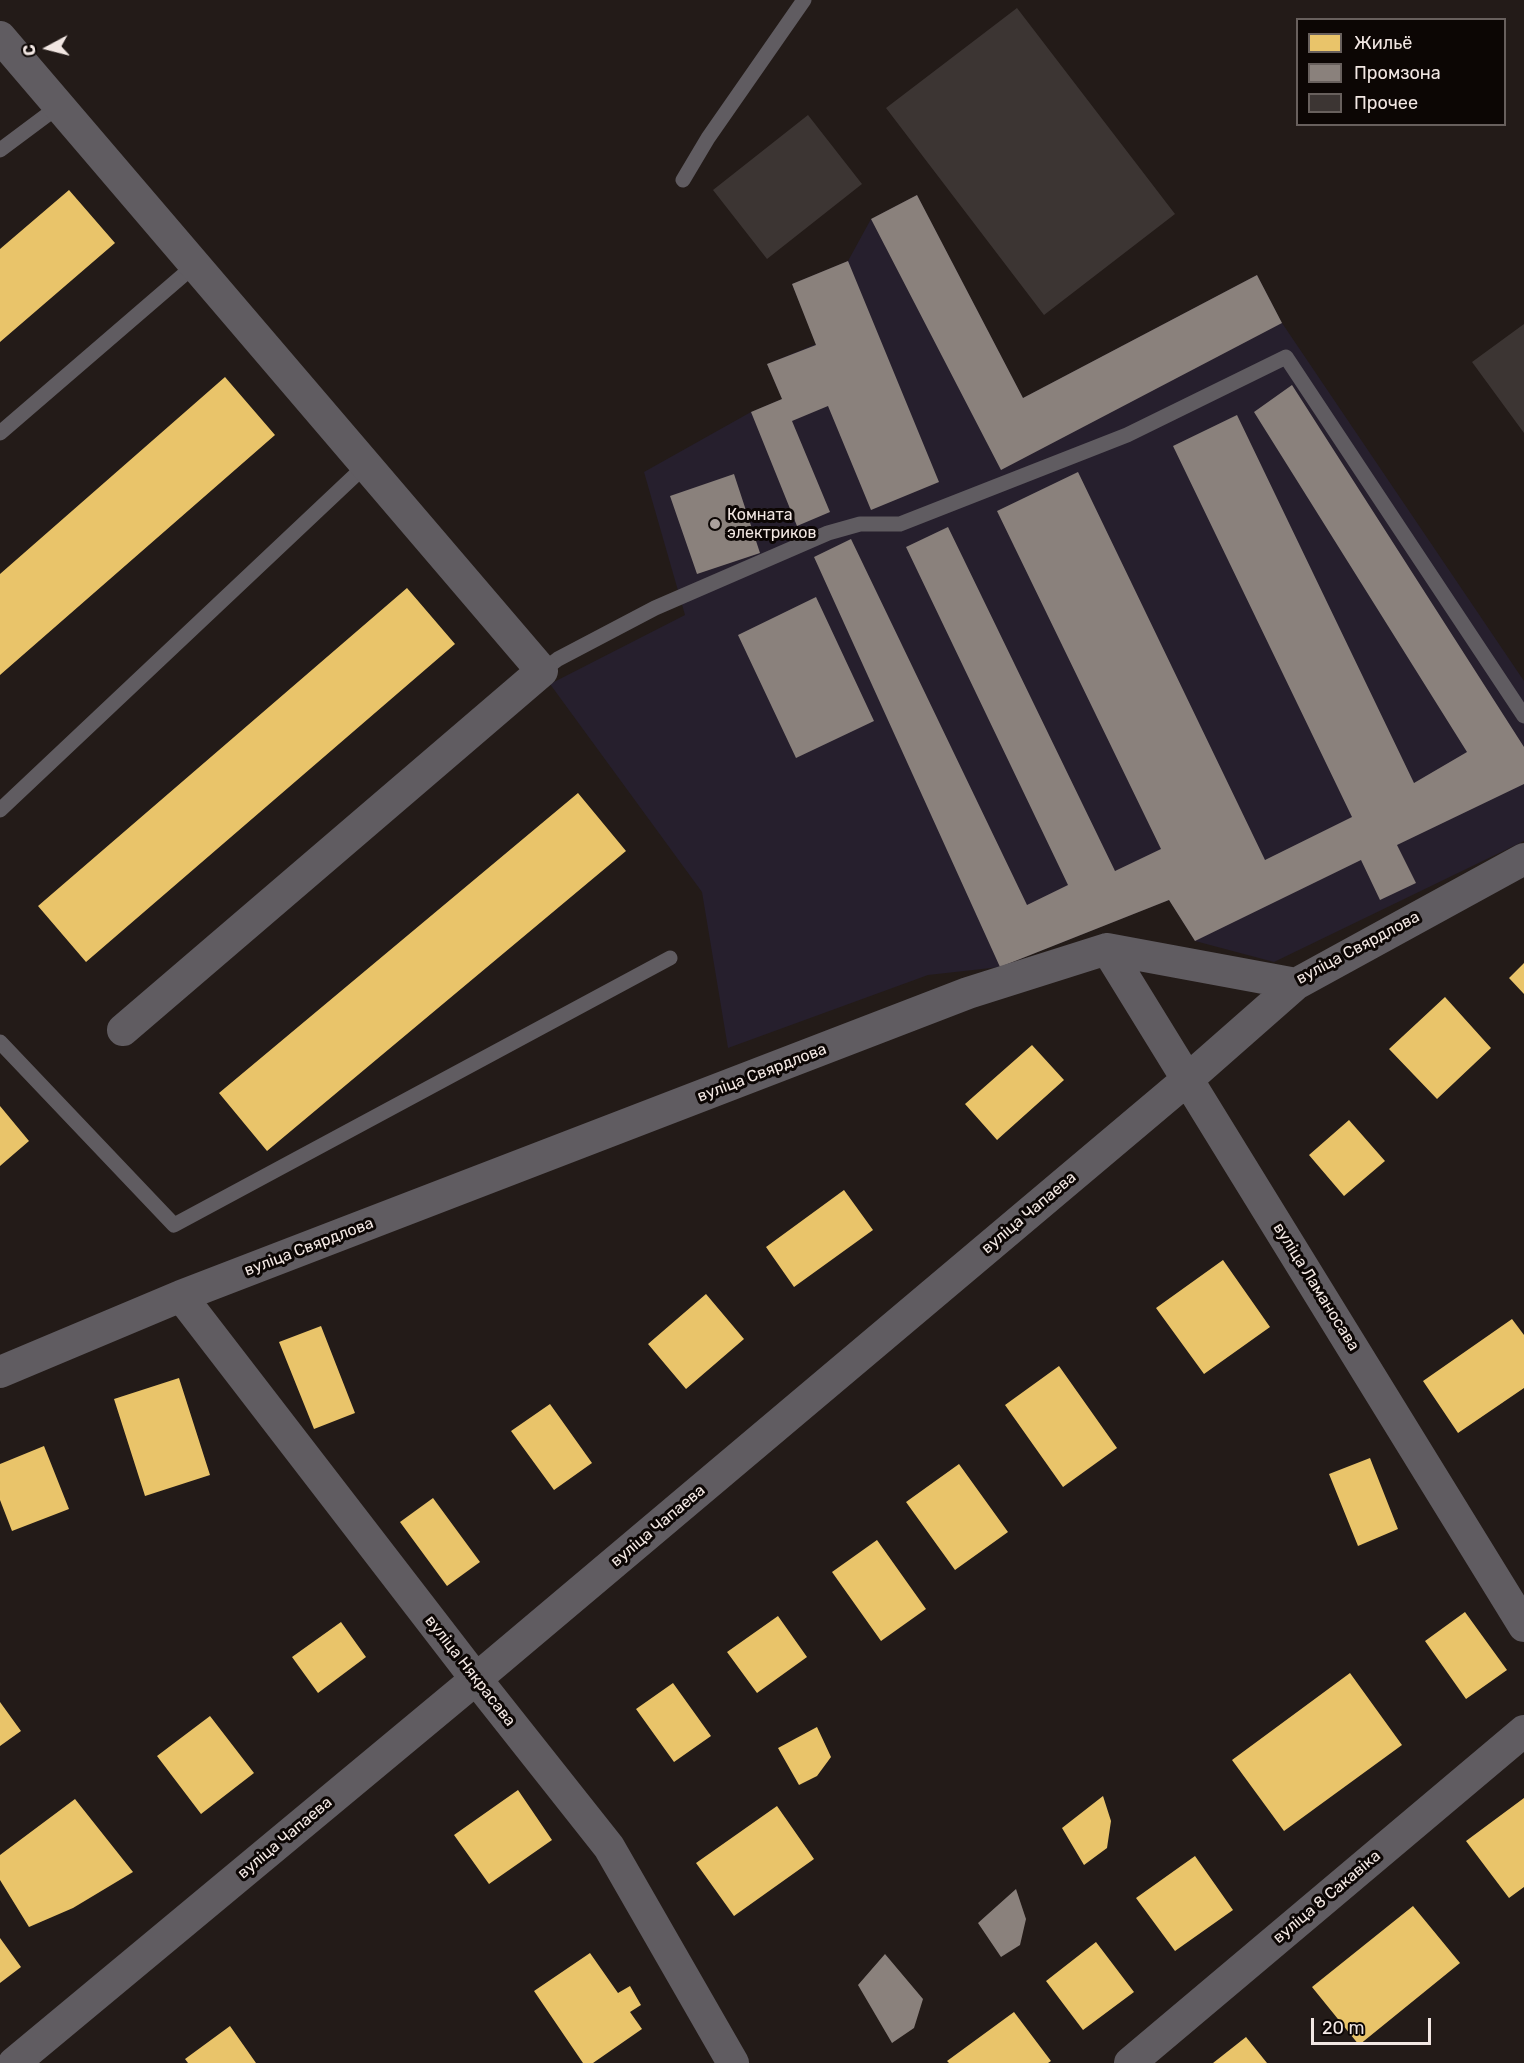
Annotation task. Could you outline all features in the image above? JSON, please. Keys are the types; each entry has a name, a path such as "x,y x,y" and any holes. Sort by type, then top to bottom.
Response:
{"street":[{"path":"0,37 542,671 123,1029"},
{"name":"вуліца Свярдлова","path":"0,1372 181,1296 968,993 1107,949 1296,984 1524,859"},
{"name":"вуліца Ламаносава","path":"1107,949 1524,1626"},
{"name":"вуліца Чапаева","path":"14,2063 476,1679 1188,1079 1296,984"},
{"name":"вуліца Някрасава","path":"181,1296 476,1679 609,1847 732,2063"},
{"name":"вуліца 8 Сакавіка","path":"1130,2063 1524,1731"}],"lane":[{"path":"683,180 708,138 804,0"},
{"path":"0,150 59,106"},
{"path":"0,434 195,265"},
{"path":"542,671 558,659 655,609 828,533 860,524 900,524 1127,435 1286,357 1524,716"},
{"path":"0,810 366,465"},
{"path":"0,1042 174,1225 670,958"}],"shaded area":[{"path":"917,195 1023,398 1257,275 1282,323 1524,681 1524,841 1274,962 1195,941 1169,900 1000,967 928,975 728,1048 702,892 550,684 685,615 644,472 751,412 782,399 767,364 816,344 792,284 848,261 871,219"}],"building: Жильё":[{"path":"69,190 115,243 0,342 0,249"},
{"path":"225,377 275,435 0,675 0,574"},
{"path":"407,588 455,644 86,962 38,906"},
{"path":"578,793 626,851 267,1151 219,1093"},
{"path":"1524,963 1524,994 1509,978"},
{"path":"1445,997 1491,1048 1437,1099 1389,1049"},
{"path":"1032,1045 1064,1080 997,1140 965,1104"},
{"path":"0,1106 29,1141 0,1166"},
{"path":"1349,1120 1385,1161 1344,1196 1309,1155"},
{"path":"844,1190 873,1230 794,1287 766,1247"},
{"path":"1223,1260 1270,1327 1204,1374 1156,1308"},
{"path":"706,1294 744,1339 686,1389 648,1344"},
{"path":"1512,1319 1524,1335 1524,1388 1458,1433 1423,1381"},
{"path":"321,1326 355,1413 314,1429 279,1342"},
{"path":"1059,1366 1117,1448 1063,1487 1005,1405"},
{"path":"179,1378 210,1475 145,1496 114,1399"},
{"path":"550,1404 592,1463 554,1490 511,1431"},
{"path":"44,1446 69,1509 12,1531 0,1500 0,1464"},
{"path":"1370,1458 1398,1529 1358,1546 1329,1474"},
{"path":"959,1464 1008,1532 955,1570 906,1502"},
{"path":"433,1498 480,1562 447,1586 400,1522"},
{"path":"877,1540 926,1609 881,1641 832,1572"},
{"path":"1465,1612 1507,1670 1466,1699 1425,1641"},
{"path":"778,1616 807,1657 757,1693 727,1652"},
{"path":"341,1622 366,1657 318,1693 292,1657"},
{"path":"1350,1673 1402,1745 1284,1831 1232,1760"},
{"path":"673,1683 711,1736 674,1762 636,1709"},
{"path":"0,1702 21,1731 0,1746"},
{"path":"210,1716 254,1773 201,1814 157,1756"},
{"path":"817,1727 831,1757 817,1776 799,1785 778,1748"},
{"path":"518,1790 552,1840 489,1884 454,1835"},
{"path":"1103,1796 1111,1821 1107,1848 1084,1865 1062,1828"},
{"path":"1524,1798 1524,1887 1509,1898 1466,1841"},
{"path":"75,1799 133,1872 73,1908 29,1927 0,1880 0,1855"},
{"path":"777,1806 814,1859 734,1916 696,1863"},
{"path":"1195,1856 1233,1910 1175,1951 1136,1898"},
{"path":"1413,1906 1460,1963 1359,2045 1312,1987"},
{"path":"0,1938 21,1967 0,1983"},
{"path":"1096,1942 1134,1992 1083,2030 1046,1981"},
{"path":"590,1953 618,1993 630,1986 641,2005 630,2012 642,2029 593,2063 583,2063 534,1991"},
{"path":"1014,2012 1051,2061 1048,2063 949,2063 947,2061"},
{"path":"230,2026 256,2063 188,2063 185,2059"},
{"path":"1246,2037 1267,2063 1213,2063"}],"building: Промзона":[{"path":"917,195 1023,398 1257,275 1282,323 1001,470 871,219"},
{"path":"848,261 939,482 871,510 828,406 792,421 830,512 797,526 751,412 782,399 767,364 816,345 792,284"},
{"path":"1292,385 1524,747 1524,784 1397,845 1416,883 1380,900 1361,860 1195,941 1169,900 1000,967 814,557 851,539 1027,905 1068,885 906,547 948,527 1115,871 1161,849 997,511 1078,472 1265,860 1352,817 1173,446 1237,415 1414,783 1467,752 1254,412"},
{"name":"Комната электриков","path":"734,474 760,553 697,574 670,496"},
{"path":"816,597 874,721 796,758 738,635"},
{"path":"1016,1889 1026,1919 1020,1945 1001,1957 978,1923"},
{"path":"885,1954 923,1999 914,2028 892,2043 858,1985"}],"building: Прочее":[{"path":"1017,8 1175,214 1044,315 886,108"},
{"path":"808,115 862,184 767,259 713,190"},
{"path":"1524,324 1524,433 1472,362"}],"place":[{"name":"Комната электриков","path":"715,524"}]}
